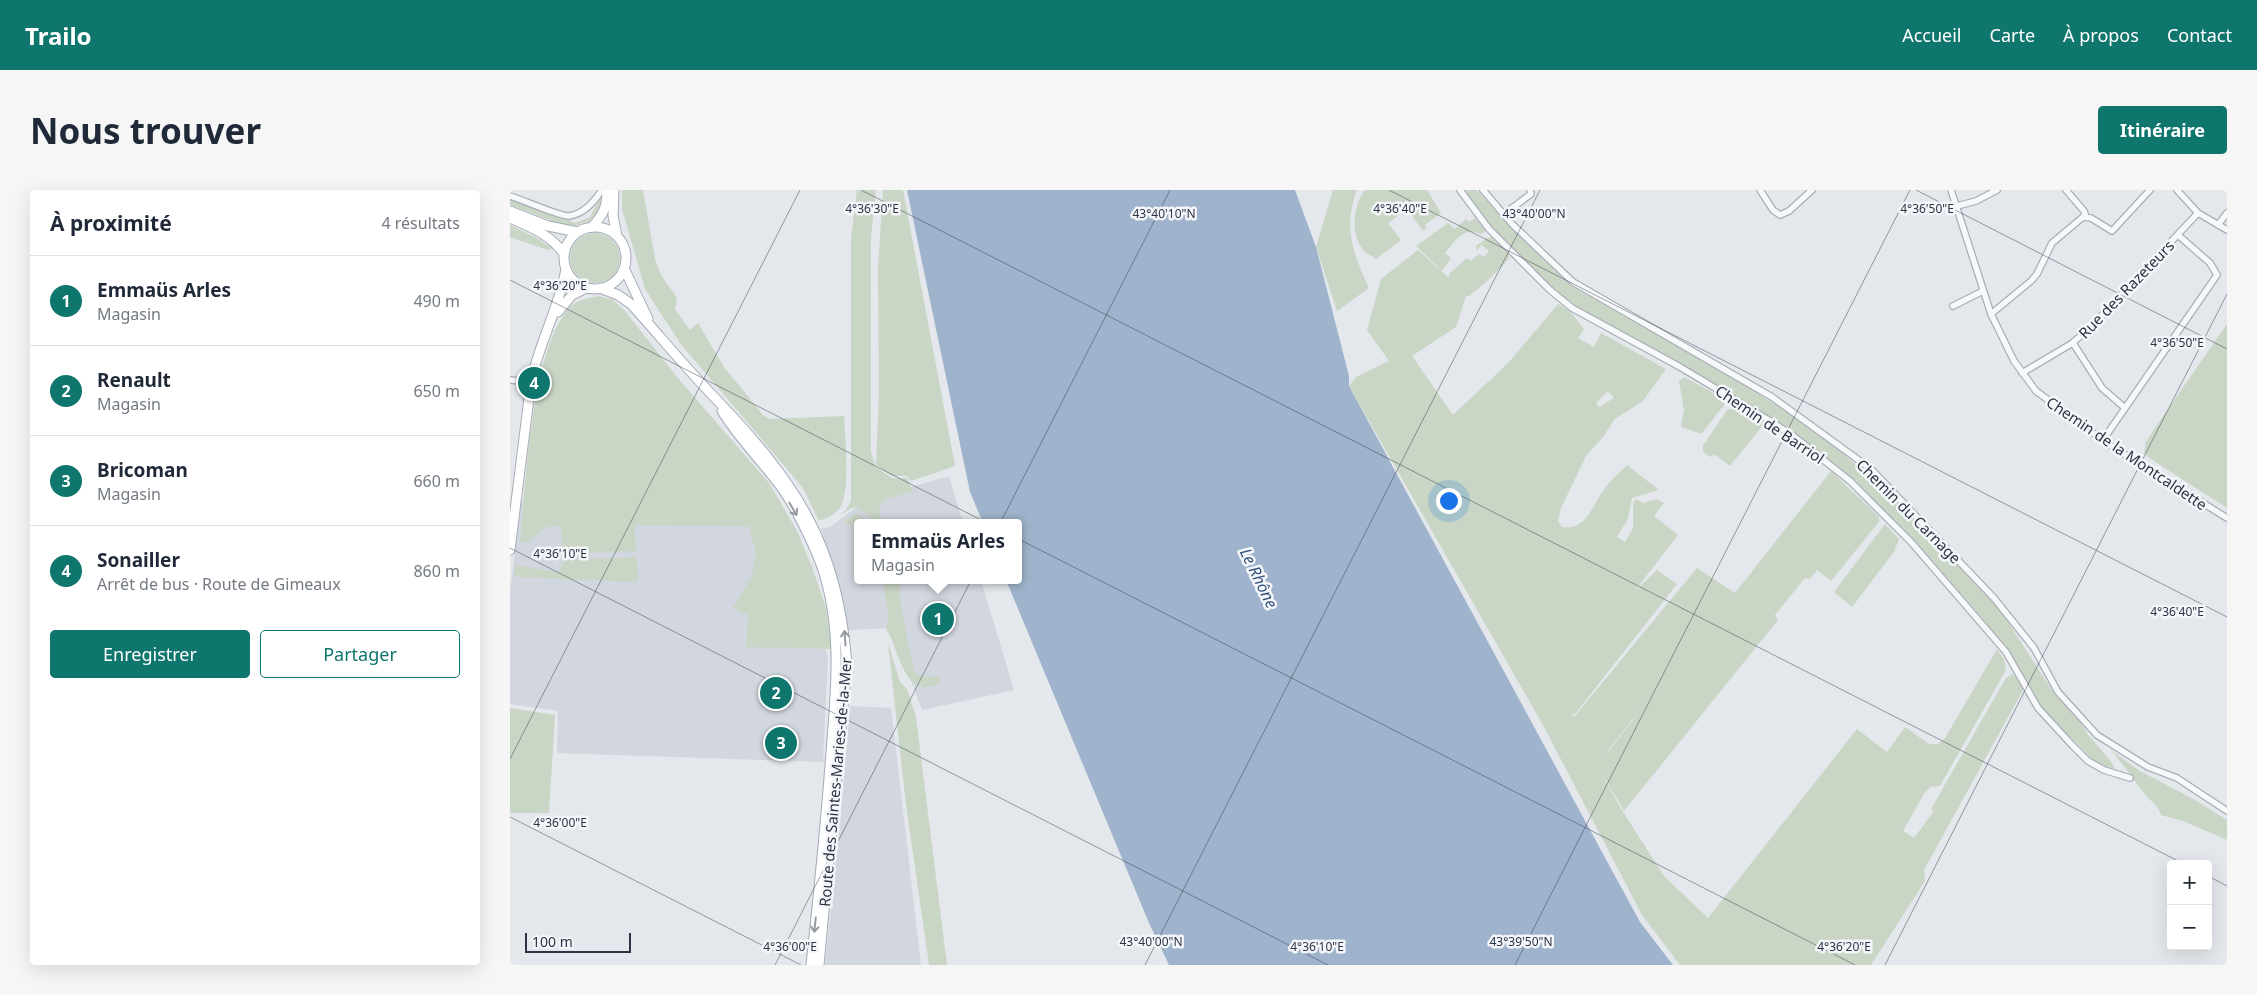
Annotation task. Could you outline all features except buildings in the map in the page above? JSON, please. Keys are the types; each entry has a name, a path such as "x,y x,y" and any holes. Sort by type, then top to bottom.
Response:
{"main road":[{"path":"592,227 603,216 606,208 607,190"},
{"path":"552,320 572,295 586,288 600,288 617,280 624,268 626,256 617,236 614,216 614,190"},
{"path":"510,211 548,226 578,232"},
{"path":"510,218 531,227 555,242 564,254"},
{"path":"510,550 531,382 535,364 562,291 566,269 564,254 569,241 578,232 592,227 606,228 617,236"},
{"name":"Route des Saintes-Maries-de-la-Mer","path":"624,268 652,328"},
{"path":"566,269 572,279 586,288"},
{"name":"Route des Saintes-Maries-de-la-Mer","path":"600,288 618,295 631,304 758,445 800,501 816,532 831,572 844,626 846,664 819,965"},
{"name":"Route des Saintes-Maries-de-la-Mer","path":"714,398 730,424 780,484 805,529 822,566 832,608 837,658 836,689 810,965"}],"street":[{"path":"510,196 568,216 581,212 592,204 602,190"},
{"name":"Chemin de Barriol","path":"1460,190 1489,229 1550,290 1572,308 1680,367 1767,419 1792,435 1850,481 1911,542 2006,652 2038,708 2072,745 2088,761 2104,770 2130,778"},
{"name":"Chemin du Carnage","path":"1482,190 1573,282 1772,397 1871,469 1994,598 2034,648 2058,692 2097,734 2148,768 2177,778 2227,811"},
{"path":"1760,190 1773,210 1780,215 1789,212 1812,190"},
{"name":"Chemin de la Montcaldette","path":"1951,190 1991,314 2022,373 2036,391 2103,440 2227,518"},
{"path":"1957,206 1976,201 1997,190"},
{"path":"2066,190 2084,211 2086,217 2112,231 2150,190"},
{"path":"2177,190 2198,213 2227,230"},
{"path":"1504,214 1532,191"},
{"name":"Rue des Razeteurs","path":"2022,373 2073,343 2090,328 2198,213"},
{"path":"2218,225 2227,213"},
{"path":"1991,314 2037,274 2052,243 2083,217 2086,217"},
{"path":"2103,440 2217,275 2210,263 2178,236"},
{"path":"1953,306 1983,291"},
{"path":"2073,343 2102,388 2125,408"},
{"path":"510,380 531,382"}],"shaded area":[{"path":"949,476 962,519 854,519 854,584 982,584 1014,690 922,710 892,628 848,630 833,567 821,529 830,527 866,500"},
{"path":"521,502 629,505 789,527 828,656 823,762 557,753 558,711 510,704 510,592"},
{"path":"850,706 891,708 921,965 825,965"}],"green space":[{"path":"622,190 643,190 655,259 661,275 677,298 675,309 690,330 698,323 724,367 763,415 769,419 844,416 845,492 843,502 832,515 819,521 803,488 680,343 645,289 622,209"},
{"path":"857,190 876,190 871,237 871,452 876,467 892,478 907,478 913,491 883,500 879,509 881,519 871,519 867,513 854,507 839,515 846,510 851,501 851,238"},
{"path":"883,190 903,190 955,466 911,481 907,476 892,476 876,465 879,394 878,268"},
{"path":"1333,190 1357,190 1353,203 1350,228 1354,252 1369,288 1337,311 1316,247"},
{"path":"1365,190 1427,190 1441,213 1425,225 1426,229 1423,231 1407,209 1388,223 1401,240 1376,259 1363,250 1356,235 1356,211"},
{"path":"1463,190 1477,190 1515,232 1571,286 1717,368 1795,417 1839,450 1892,495 2001,611 2051,689 2083,726 2115,769 2097,764 2042,708 2015,661 1983,619 1920,547 1862,488 1797,436 1695,372 1575,307 1559,295 1514,253"},
{"path":"602,194 602,206 594,220 574,226 563,225 510,205 510,199 546,210 575,223 590,217"},
{"path":"1475,218 1485,230 1484,233 1469,232 1459,237 1445,253 1451,258 1442,271 1416,246 1448,223 1455,229 1466,219 1469,222"},
{"path":"510,225 552,248 548,250 510,237"},
{"path":"600,233 613,240 619,248 619,268 613,276 605,282 590,283 577,276 571,268 570,253 577,240 585,234"},
{"path":"1491,237 1509,255 1509,259 1485,283 1469,296 1466,296 1456,327 1412,356 1453,415 1509,362 1558,304 1570,311 1584,329 1578,338 1594,347 1601,333 1666,369 1643,401 1615,419 1603,437 1586,456 1561,508 1558,521 1562,527 1577,525 1588,515 1607,485 1627,465 1659,490 1632,498 1628,519 1617,537 1625,542 1633,528 1633,503 1636,499 1643,503 1657,499 1664,503 1654,516 1678,535 1634,592 1657,570 1677,584 1575,714 1572,713 1574,717 1697,568 1735,593 1831,471 1879,517 1879,522 1831,581 1817,570 1810,579 1805,578 1775,615 1778,620 1624,811 1598,767 1620,807 1664,876 1708,918 1857,729 1887,752 1905,727 1929,744 1938,744 1945,738 1997,649 2004,659 2006,670 1940,786 1931,787 1925,792 1903,831 1914,838 1934,811 1931,809 2006,678 2012,674 2015,676 2023,690 1924,870 1925,881 1871,965 1680,965 1642,915 1544,727 1349,386 1356,377 1389,361 1367,330 1381,279 1418,250 1449,278 1449,274 1467,258 1471,261 1479,254 1484,257 1489,251 1481,245 1477,251 1476,246","holes":["1608,391 1614,398 1599,407 1596,403","1667,677 1607,753 1606,753 1613,744"]},
{"path":"599,296 613,300 625,311 677,377 769,483 797,531 812,567 826,608 832,649 746,647 748,615 733,608 752,576 756,553 749,526 634,525 636,551 563,553 561,528 555,525 545,528 528,542 520,542 528,453 539,383 547,352 558,325 571,306 581,300"},
{"path":"2227,324 2227,508 2144,453 2146,442"},
{"path":"1684,377 1723,398 1726,403 1701,434 1681,427 1684,410 1679,381"},
{"path":"1739,406 1760,419 1764,424 1730,466 1714,454 1711,457 1703,452 1703,446 1727,410"},
{"path":"855,514 858,514 861,519 854,519 854,526 844,522"},
{"path":"1885,524 1899,539 1894,552 1852,607 1834,592"},
{"path":"637,557 638,579 635,582 516,577 514,574 515,565 558,572 565,560"},
{"path":"884,584 899,584 901,608 914,672 924,677 939,677 941,681 929,687 919,686 911,681 905,672 886,629 888,616"},
{"path":"888,643 900,682 907,689 916,717 947,965 929,965 906,805"},
{"path":"510,708 555,715 549,813 510,813"},
{"path":"2111,750 2140,771 2195,800 2227,820 2227,840 2183,821 2161,815 2158,808"}],"water":[{"name":"Le Rhône","path":"907,190 1295,190 1316,247 1349,376 1349,386 1640,922 1673,965 1169,965 1149,923 1008,584 1022,584 1022,519 981,519 970,492"}],"place":[{"name":"Sonailler","path":"534,383"},
{"name":"Emmaüs Arles","path":"938,619"},
{"name":"Renault","path":"776,693"},
{"name":"Bricoman","path":"781,743"}]}
